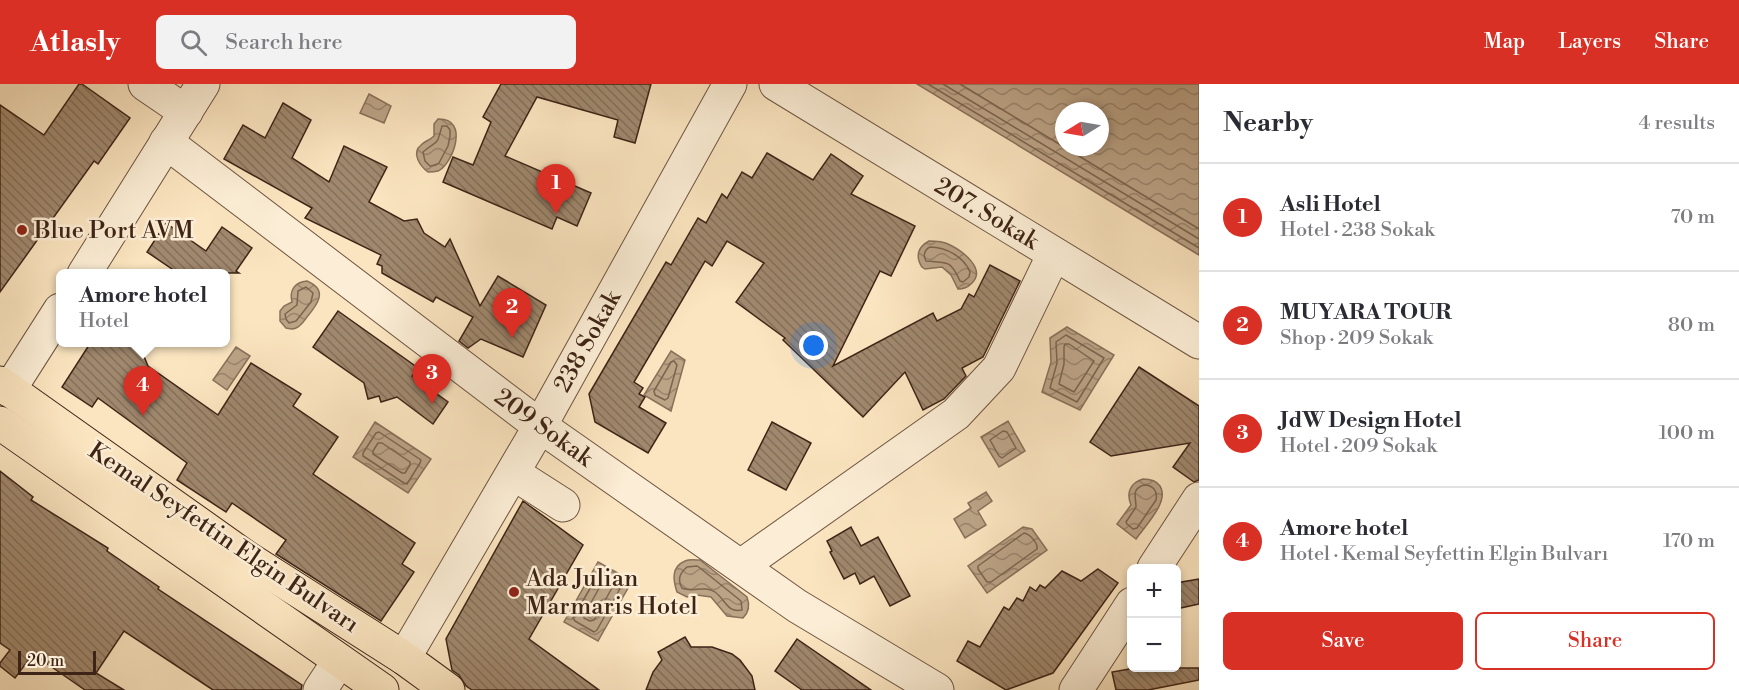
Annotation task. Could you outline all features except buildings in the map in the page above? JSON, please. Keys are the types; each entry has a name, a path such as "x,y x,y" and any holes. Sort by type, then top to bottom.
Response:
{"main road":[{"name":"Kemal Seyfettin Elgin Bulvarı","path":"4,386 247,558 404,658 448,690"},
{"name":"Kemal Seyfettin Elgin Bulvarı","path":"0,423 382,690"}],"street":[{"path":"145,84 186,112"},
{"path":"87,269 203,84"},
{"name":"238 Sokak","path":"404,658 540,426 730,84"},
{"name":"207. Sokak","path":"776,84 1199,342"},
{"name":"209 Sokak","path":"166,142 540,426 797,606 937,690"},
{"path":"741,566 956,414 999,368 1054,254"},
{"path":"4,386 56,315"},
{"path":"513,473 563,505"},
{"path":"1157,564 1199,499"},
{"path":"1076,690 1127,610"},
{"path":"320,690 339,661"}],"water":[{"path":"917,84 1199,84 1199,255"},
{"path":"369,94 391,106 384,123 360,113"},
{"path":"438,119 448,121 454,126 456,142 444,167 438,171 428,172 420,163 417,152 421,145 434,136 434,124"},
{"path":"929,241 948,244 971,261 976,272 971,284 958,289 951,275 942,267 925,269 922,267 919,252 922,246"},
{"path":"307,281 318,289 317,303 299,326 292,329 286,328 280,321 280,311 292,302 291,294 294,287"},
{"path":"1067,327 1114,355 1080,410 1042,392 1051,362 1050,338"},
{"path":"236,347 250,356 227,390 213,380"},
{"path":"671,351 685,360 671,411 644,395"},
{"path":"1008,421 1025,451 999,467 981,437"},
{"path":"375,422 431,459 408,493 353,457"},
{"path":"1143,479 1152,480 1160,486 1162,499 1136,539 1117,524 1131,505 1130,489"},
{"path":"986,492 992,501 978,511 986,525 965,538 954,519 971,508 968,503"},
{"path":"1023,527 1032,529 1047,550 987,593 968,566"},
{"path":"687,560 700,560 747,597 748,608 743,618 727,616 711,597 697,595 687,597 677,592 674,578 677,567"},
{"path":"598,562 632,581 598,641 564,622"}],"place":[{"name":"Asli Hotel","path":"556,214"},
{"name":"Blue Port AVM","path":"22,230"},
{"name":"MUYARA TOUR","path":"512,338"},
{"name":"JdW Design Hotel","path":"432,404"},
{"name":"Amore hotel","path":"143,416"},
{"name":"Ada Julian Marmaris Hotel","path":"514,592"}]}
